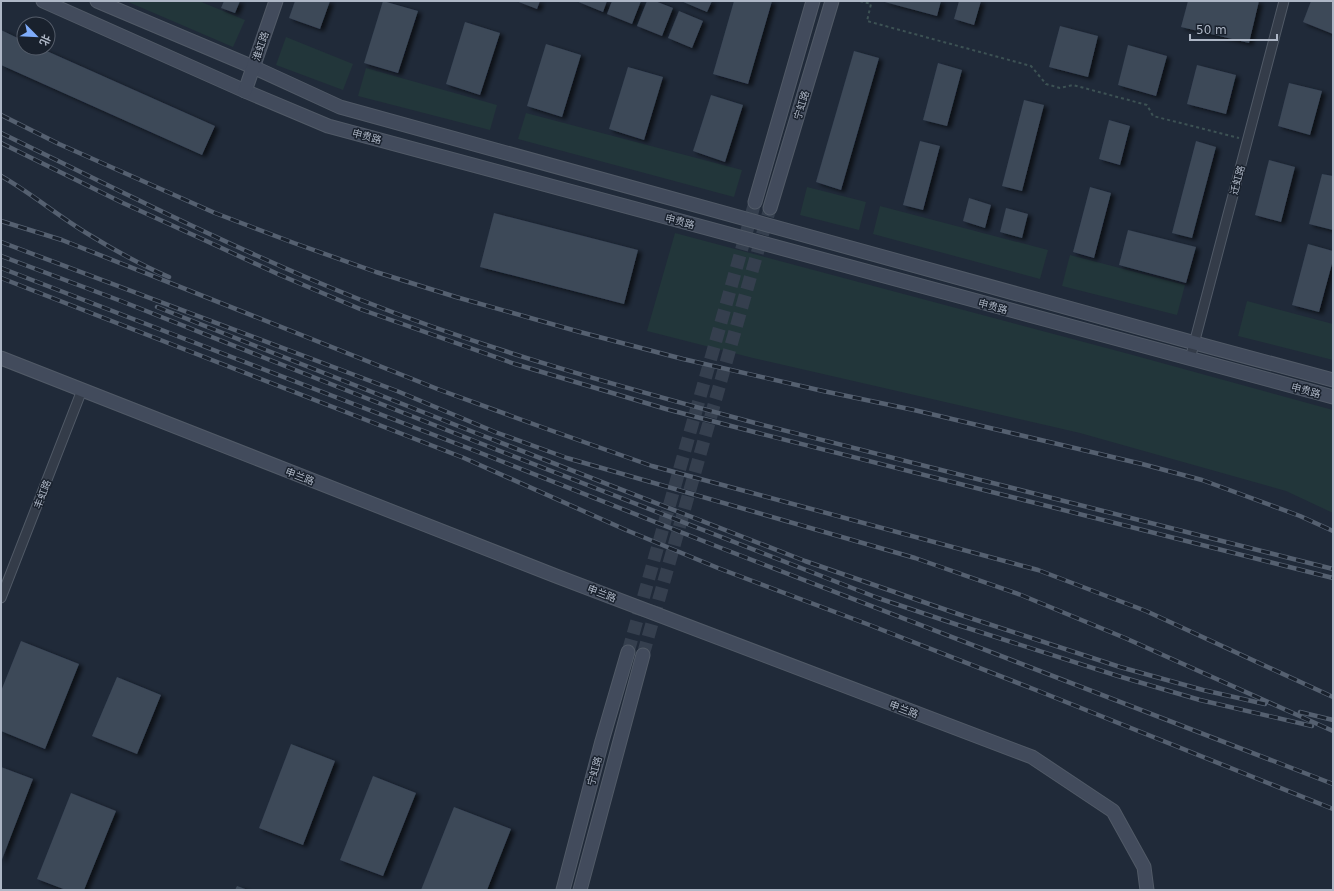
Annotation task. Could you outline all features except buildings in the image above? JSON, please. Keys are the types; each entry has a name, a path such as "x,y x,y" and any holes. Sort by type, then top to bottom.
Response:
{"main road":[{"name":"申贵路","path":"43,1 245,91 328,126 1333,397"},
{"name":"申贵路","path":"97,1 253,67 340,107 1333,380"},
{"name":"淮虹路","path":"245,91 276,1"},
{"name":"宁虹路","path":"755,202 813,1"},
{"name":"宁虹路","path":"770,208 832,1"},
{"name":"申兰路","path":"1,358 564,579 1032,757 1113,811 1144,867 1147,890"},
{"name":"宁虹路","path":"563,890 602,741 628,652"},
{"name":"宁虹路","path":"580,890 643,655"}],"street":[{"name":"迁虹路","path":"1190,359 1284,1"},
{"name":"丰虹路","path":"1,598 82,390"}],"path":[{"path":"860,1 872,4 867,21 1031,66 1046,84 1060,88 1073,85 1147,105 1153,116 1248,141"}],"green space":[{"path":"126,1 199,1 245,20 233,47"},
{"path":"286,37 353,64 343,90 276,65"},
{"path":"366,68 497,105 490,130 358,96"},
{"path":"526,113 742,170 734,197 518,139"},
{"path":"807,187 866,202 859,230 800,215"},
{"path":"880,206 1048,250 1040,279 873,234"},
{"path":"675,233 1333,410 1333,513 1286,491 1080,433 753,358 647,331"},
{"path":"1070,255 1185,285 1177,315 1062,286"},
{"path":"1247,301 1333,324 1333,360 1238,336"}],"tunnel":[{"path":"628,652 755,202"},
{"path":"643,655 770,208"}],"railway":[{"path":"1,115 59,144 215,213 376,272 456,297 683,359 914,410 1142,464 1202,480 1300,516 1333,531"},
{"path":"1,133 224,241 361,300 459,336 558,368 759,424 1333,569"},
{"path":"1,143 123,203 280,275 360,309 515,364 666,409 1333,578"},
{"path":"1,176 98,240 169,277"},
{"path":"1,221 62,240 440,390 652,466 1038,570 1146,611 1333,697"},
{"path":"1,242 397,391 495,432 567,458 915,558 1021,595 1125,638 1333,731"},
{"path":"1,256 121,301 477,442 878,598 1118,676 1200,700 1312,726"},
{"path":"1,268 1333,784"},
{"path":"1,278 464,458 626,530 718,568 1041,692 1333,809"},
{"path":"157,307 805,561 961,615 1120,667 1203,690 1265,704"},
{"path":"1300,712 1333,720"}]}
